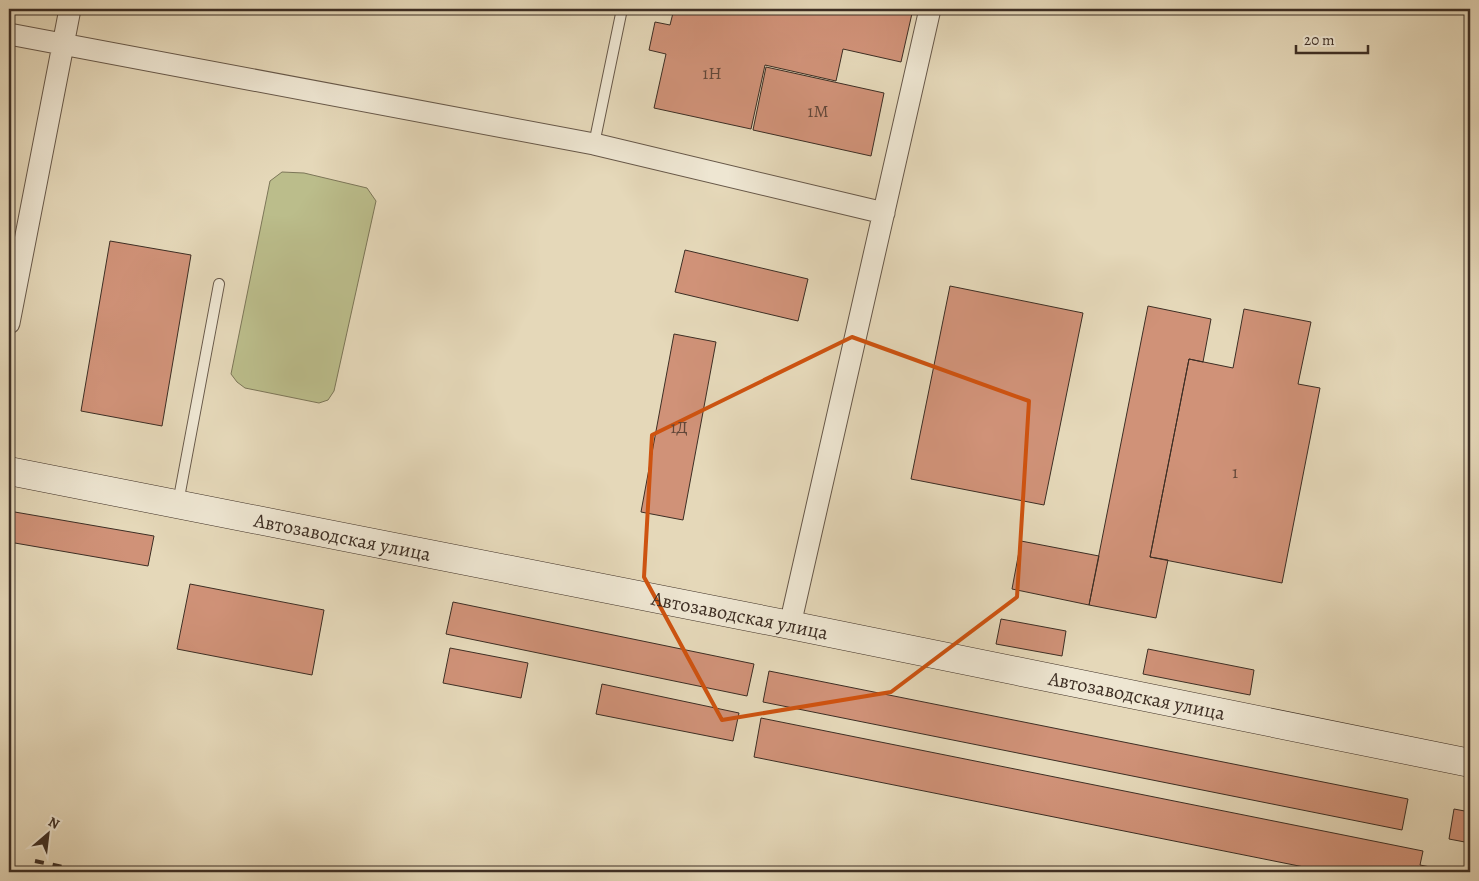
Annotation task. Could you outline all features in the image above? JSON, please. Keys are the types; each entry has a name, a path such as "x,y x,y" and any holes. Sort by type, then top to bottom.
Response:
{"street":[{"path":"9,323 70,9"},
{"path":"790,625 930,9"},
{"path":"9,34 594,144 884,213"},
{"name":"Автозаводская улица","path":"9,471 790,625 1470,764"}],"lane":[{"path":"594,144 622,9"},
{"path":"177,504 219,284"}],"highlighted area":[{"path":"852,337 1029,401 1017,597 891,692 722,720 644,577 652,435"}],"green space":[{"path":"282,172 304,173 367,188 376,201 334,391 328,400 319,403 245,388 231,374 270,181"}],"building":[{"path":"674,9 913,9 901,62 843,49 836,81 765,65 751,129 654,108 666,54 649,50 655,22 670,25"},
{"path":"766,67 884,93 871,156 753,130"},
{"path":"110,241 191,255 162,426 81,411"},
{"path":"685,250 808,279 798,321 675,292"},
{"path":"950,286 1083,313 1044,505 911,479"},
{"path":"1148,306 1211,319 1203,362 1189,359 1150,557 1168,560 1156,618 1089,605"},
{"path":"1244,309 1311,322 1298,384 1320,388 1282,583 1150,557 1189,359 1233,368"},
{"path":"674,334 716,342 683,520 641,512"},
{"path":"9,511 154,536 148,566 9,542"},
{"path":"1021,541 1099,556 1089,605 1012,589"},
{"path":"190,584 324,610 312,675 177,649"},
{"path":"453,602 754,664 747,696 446,634"},
{"path":"1001,619 1066,631 1062,656 996,644"},
{"path":"450,648 528,663 521,698 443,683"},
{"path":"1148,649 1254,670 1250,695 1143,674"},
{"path":"769,671 1408,799 1402,830 763,702"},
{"path":"602,684 739,713 733,741 596,714"},
{"path":"761,718 1423,851 1420,865 1456,872 1329,872 754,757"},
{"path":"1454,809 1470,812 1470,843 1449,839"}],"railway":[{"path":"35,861 87,872"}]}
